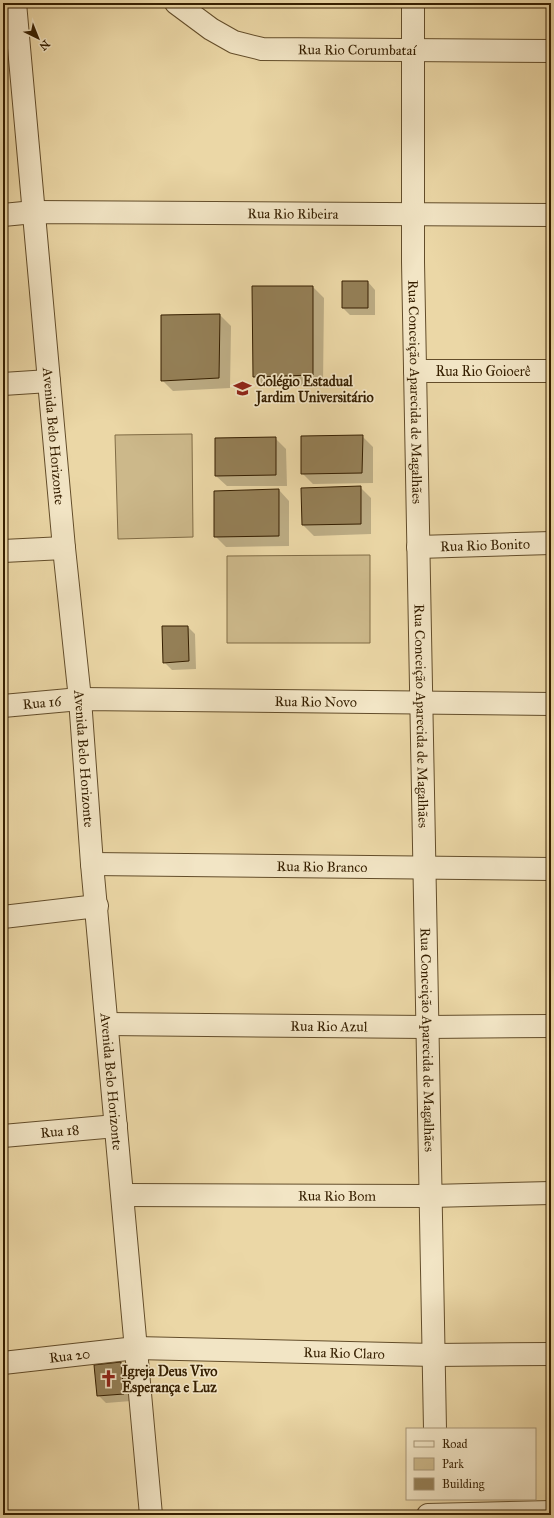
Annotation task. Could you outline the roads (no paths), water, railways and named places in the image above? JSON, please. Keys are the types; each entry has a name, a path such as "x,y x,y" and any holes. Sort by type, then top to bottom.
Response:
{"street":[{"name":"Avenida Belo Horizonte","path":"15,3 11,46 34,212 64,548 80,699 92,864 152,1515"},
{"name":"Rua Rio Corumbataí","path":"176,3 210,29 234,42 262,49 551,51"},
{"name":"Rua Conceição Aparecida de Magalhães","path":"412,3 412,214 435,1428"},
{"name":"Rua Rio Ribeira","path":"3,214 34,212 551,215"},
{"name":"Rua Rio Goioerê","path":"415,371 551,371"},
{"path":"3,384 49,381"},
{"name":"Rua Rio Bonito","path":"418,547 551,543"},
{"path":"3,551 64,548"},
{"name":"Rua Rio Novo","path":"80,699 551,704"},
{"name":"Rua 16","path":"3,706 80,699"},
{"name":"Rua Rio Branco","path":"92,864 551,869"},
{"path":"3,917 96,906"},
{"name":"Rua Rio Azul","path":"107,1024 427,1027 551,1026"},
{"name":"Rua 18","path":"3,1136 116,1126"},
{"name":"Rua Rio Bom","path":"123,1195 431,1196 551,1193"},
{"name":"Rua Rio Claro","path":"136,1348 434,1355 551,1354"},
{"name":"Rua 20","path":"3,1363 136,1348"},
{"path":"436,1500 437,1515"},
{"path":"428,1515 551,1512"}],"place":[{"name":"Colégio Estadual Jardim Universitário","path":"243,389"},
{"name":"Igreja Deus Vivo Esperança e Luz","path":"109,1379"}]}
